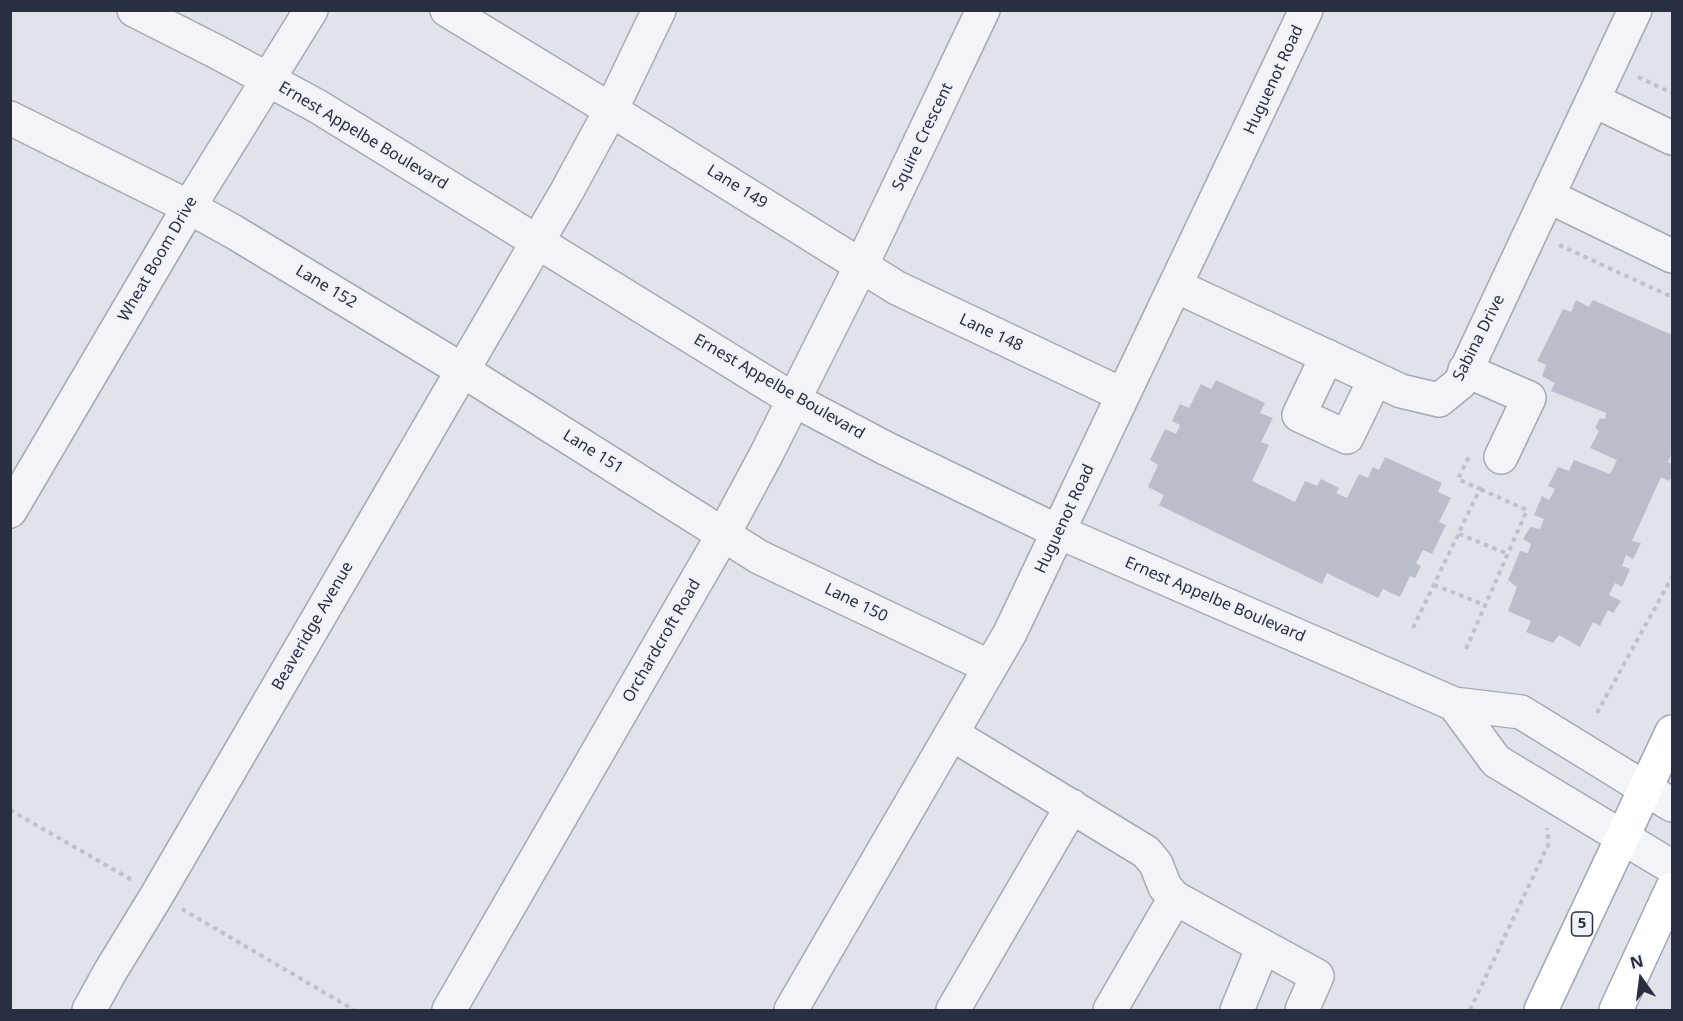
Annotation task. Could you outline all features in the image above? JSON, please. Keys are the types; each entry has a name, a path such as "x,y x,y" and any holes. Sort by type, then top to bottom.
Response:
{"main road":[{"name":"5","path":"1541,1011 1623,837 1659,797 1672,732"},
{"path":"1616,1011 1672,889"}],"street":[{"name":"Ernest Appelbe Boulevard","path":"134,10 317,106 794,400 887,450 1059,532 1454,704 1521,712 1659,797"},
{"name":"Wheat Boom Drive","path":"10,511 189,207 311,10"},
{"name":"Lane 149","path":"447,10 862,264"},
{"path":"537,241 611,110 659,10"},
{"name":"Squire Crescent","path":"862,264 983,10"},
{"name":"Huguenot Road","path":"791,1011 1020,614 1306,10"},
{"name":"Sabina Drive","path":"1176,286 1401,391 1439,400 1460,382 1635,10"},
{"path":"1593,100 1672,138"},
{"name":"Lane 152","path":"10,118 189,207 234,232 462,370"},
{"path":"1548,196 1672,256"},
{"name":"Beaveridge Avenue","path":"89,1011 537,241"},
{"name":"Lane 148","path":"862,264 897,288 1123,395"},
{"name":"Orchardcroft Road","path":"449,1011 724,533 862,264"},
{"path":"1327,356 1299,415 1347,437 1375,379"},
{"name":"Lane 151","path":"462,370 724,533"},
{"path":"1465,370 1529,398 1487,453"},
{"name":"Lane 150","path":"724,533 759,557 990,667"},
{"path":"1454,704 1496,761 1672,867"},
{"path":"952,734 1146,852 1156,864 1165,887 1175,898 1317,976 1302,1011"},
{"path":"953,1011 1072,806"},
{"path":"1110,1011 1175,898"},
{"path":"1238,1011 1263,947"}],"path":[{"path":"1635,76 1672,93"},
{"path":"1556,243 1672,297"},
{"path":"1466,649 1527,510 1458,479 1487,453"},
{"path":"1413,628 1480,489"},
{"path":"1459,534 1508,554"},
{"path":"1597,713 1672,577"},
{"path":"1434,585 1485,605"},
{"path":"1470,1011 1549,843 1546,822 1558,798"},
{"path":"10,810 137,883"},
{"path":"176,906 354,1011"}],"building":[{"path":"1576,300 1589,307 1593,300 1672,335 1672,452 1668,462 1672,464 1672,475 1669,481 1661,477 1632,541 1641,543 1633,559 1626,555 1622,566 1630,569 1622,587 1615,583 1609,595 1621,601 1613,613 1608,610 1600,626 1593,622 1580,647 1559,635 1553,643 1526,632 1531,621 1508,611 1517,587 1508,580 1520,551 1528,553 1531,544 1523,539 1530,527 1540,529 1544,519 1534,515 1542,496 1549,500 1555,489 1548,486 1558,467 1569,471 1574,460 1610,474 1617,460 1590,448 1599,431 1595,428 1600,418 1605,419 1606,413 1551,391 1555,383 1542,376 1546,365 1537,361 1563,309 1571,312"},
{"path":"1216,380 1265,403 1260,413 1273,418 1261,442 1269,445 1252,481 1295,502 1305,481 1317,486 1321,479 1339,488 1336,493 1347,498 1359,474 1368,478 1373,467 1379,470 1385,457 1442,483 1438,492 1451,498 1439,522 1446,525 1432,554 1423,550 1416,563 1421,566 1415,578 1410,576 1400,597 1383,589 1378,598 1327,573 1322,584 1159,505 1164,495 1148,487 1158,465 1150,460 1165,429 1176,434 1180,425 1172,421 1180,404 1189,408 1201,384 1211,389"}]}
